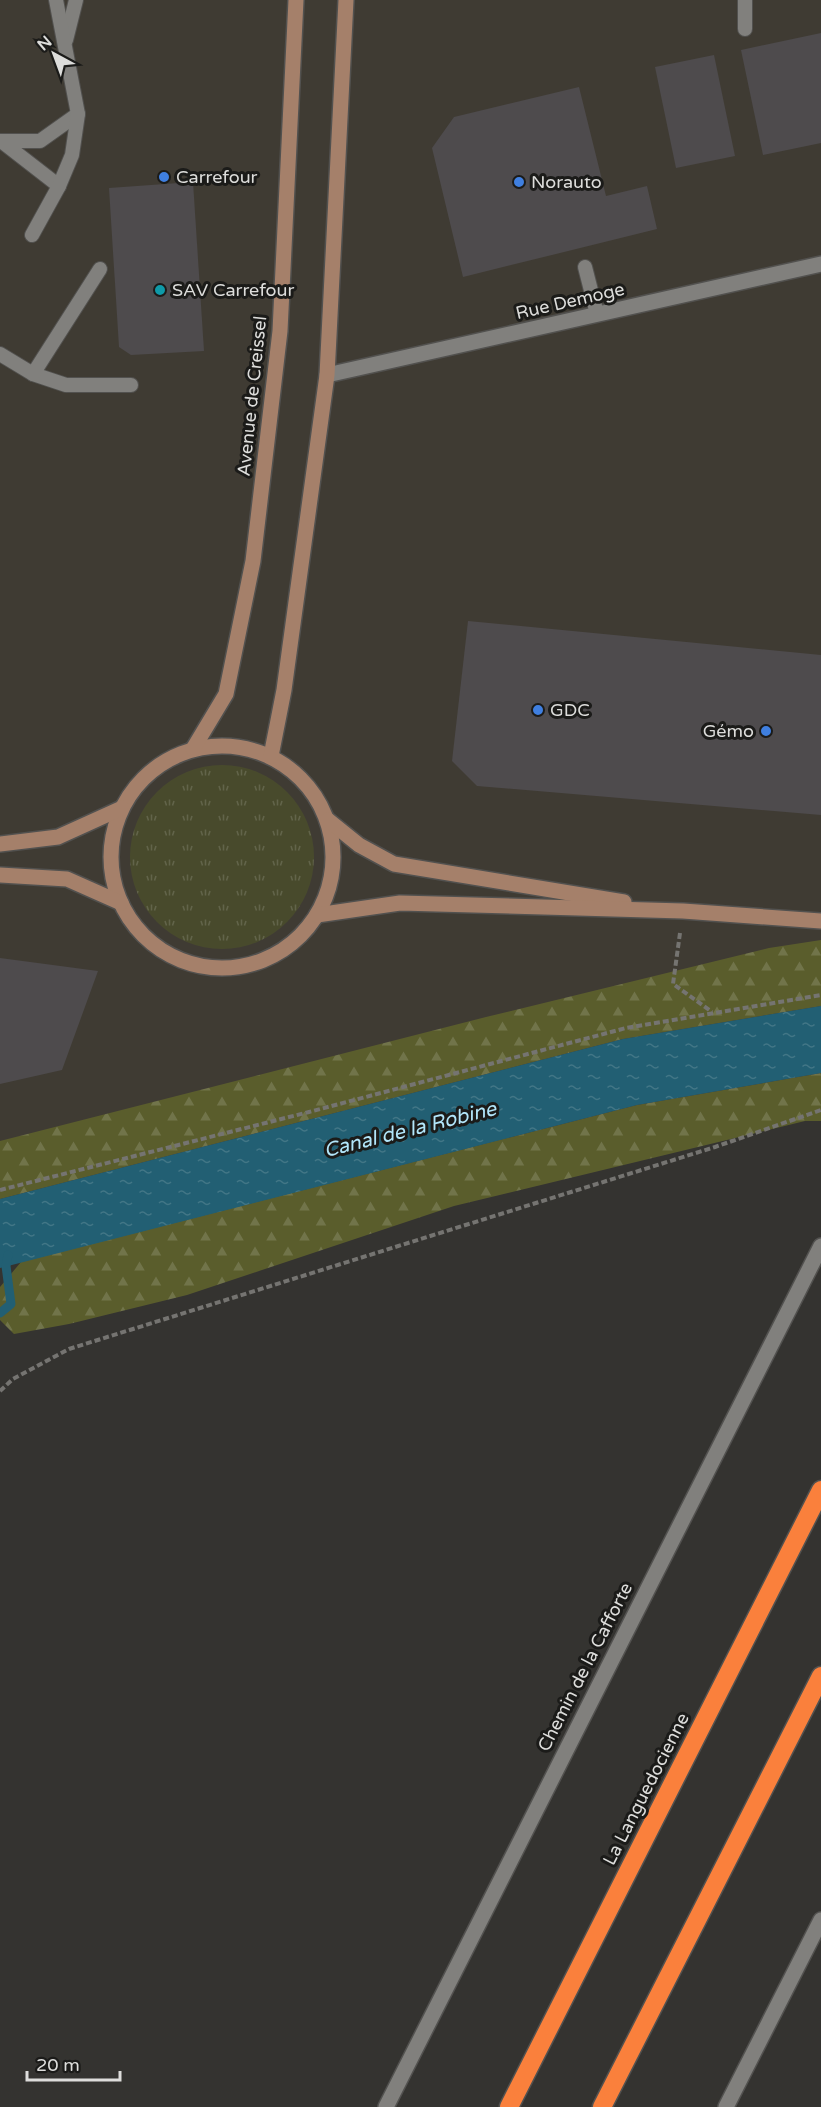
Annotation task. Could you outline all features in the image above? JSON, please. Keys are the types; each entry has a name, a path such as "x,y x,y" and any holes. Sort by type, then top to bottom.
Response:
{"highway":[{"name":"La Languedocienne","path":"509,2107 821,1490"},
{"path":"602,2107 821,1676"}],"street":[{"name":"Avenue de Creissel","path":"193,749 226,694 253,561 280,331 296,0"},
{"path":"271,756 284,690 327,375 346,0"},
{"name":"Rue Demoge","path":"327,375 821,264"},
{"path":"219,746 246,748 271,756 295,772 314,794 327,820 333,852 330,885 317,915 295,942 265,959 232,968 198,966 166,953 139,932 121,903 112,872 112,839 122,808 140,782 164,762 193,749 219,746"},
{"path":"0,844 58,837 122,808"},
{"path":"327,820 359,845 394,864 683,911"},
{"path":"0,875 67,879 121,903"},
{"path":"317,915 399,903 683,911 821,921"},
{"name":"Chemin de la Cafforte","path":"386,2107 821,1246"},
{"path":"726,2107 821,1920"}],"lane":[{"path":"32,235 59,186 72,155 78,114 56,0"},
{"path":"65,45 76,0"},
{"path":"745,0 745,29"},
{"path":"59,186 1,141 40,141 78,114"},
{"path":"585,267 597,314"},
{"path":"33,374 100,269"},
{"path":"0,354 33,374 66,385 131,386"}],"path":[{"path":"683,911 672,984 713,1013"},
{"path":"0,1190 309,1112 626,1028 821,995"},
{"path":"0,1391 14,1379 69,1349 704,1150 821,1110"}],"shaded area":[{"path":"0,0 821,0 821,1079 0,1238"}],"green space":[{"path":"222,765 257,772 287,792 307,822 314,857 307,892 287,922 257,942 222,949 187,942 157,922 137,892 130,857 137,822 157,792 187,772"},
{"path":"821,940 821,1006 623,1039 0,1199 0,1141 486,1017 769,948"},
{"path":"821,1073 821,1121 805,1121 454,1206 187,1295 69,1324 14,1334 0,1320 0,1287 21,1262 637,1105"}],"water":[{"name":"Canal de la Robine","path":"821,1006 821,1073 637,1105 0,1268 0,1199 623,1039"}],"building":[{"path":"821,33 821,143 763,155 741,50"},
{"path":"714,55 735,156 676,168 655,67"},
{"path":"579,87 606,196 647,186 657,229 463,277 432,148 454,117"},
{"name":"SAV Carrefour","path":"193,182 204,351 131,355 119,347 109,188"},
{"path":"468,621 821,655 821,815 477,786 452,761"},
{"path":"0,958 98,971 62,1070 0,1084"}],"waterway":[{"path":"0,1313 11,1304 6,1266 8,1255"}],"place":[{"name":"Carrefour","path":"164,177"},
{"name":"Norauto","path":"519,182"},
{"name":"SAV Carrefour","path":"160,290"},
{"name":"GDC","path":"538,710"},
{"name":"Gémo","path":"766,731"}]}
